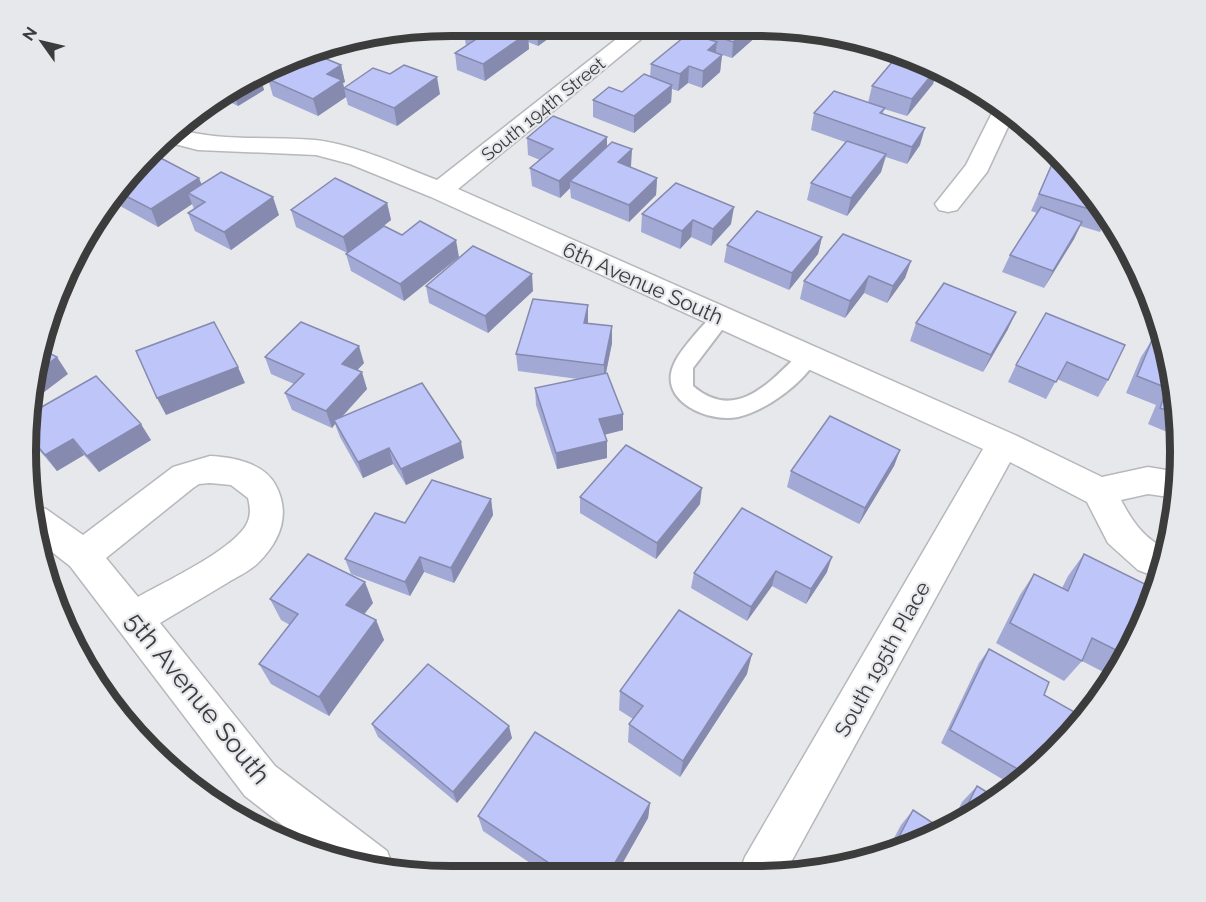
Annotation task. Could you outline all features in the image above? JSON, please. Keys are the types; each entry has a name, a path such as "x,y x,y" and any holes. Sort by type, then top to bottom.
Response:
{"street":[{"name":"South 194th Street","path":"440,192 634,36"},
{"path":"948,204 978,167 1001,117"},
{"name":"6th Avenue South","path":"179,138 198,143 220,145 316,148 358,158 440,192 1003,444 1100,492"},
{"name":"South 195th Place","path":"765,866 1003,444"},
{"path":"83,555 188,474 211,470 232,471 250,478 262,491 267,505 266,522 258,538 244,554 134,619"},
{"path":"1155,561 1134,548 1120,533 1100,492 1144,480 1168,483"},
{"name":"5th Avenue South","path":"43,526 83,555 260,781 355,855"}],"lane":[{"path":"721,318 683,366 682,389 703,405 735,411 766,398 808,357"}],"building":[{"path":"472,36 524,36 483,64 455,53 478,38"},
{"path":"685,36 698,36 717,42 708,50 722,55 703,71 689,66 680,74 651,64"},
{"path":"716,36 740,36 733,42"},
{"path":"321,57 341,65 327,74 342,80 313,99 268,79"},
{"path":"894,60 931,76 912,99 872,86"},
{"path":"404,65 437,77 394,108 344,88 373,68 390,74"},
{"path":"644,74 672,85 634,116 593,100 609,87 622,92"},
{"path":"834,91 885,108 880,113 925,128 912,147 814,113"},
{"path":"553,116 607,137 559,181 530,168 553,149 527,138"},
{"path":"847,141 886,154 851,198 811,183"},
{"path":"612,142 632,149 618,162 657,178 629,205 570,181"},
{"path":"159,157 199,178 151,209 124,195"},
{"path":"1053,163 1093,210 1039,194"},
{"path":"221,172 273,197 224,232 188,213 205,202 188,193"},
{"path":"335,178 387,203 343,237 291,210"},
{"path":"676,183 734,207 713,229 693,220 682,231 642,214"},
{"path":"1041,207 1082,222 1053,271 1010,255"},
{"path":"757,211 822,237 792,273 727,245"},
{"path":"420,221 456,240 400,284 346,254 384,226 402,235"},
{"path":"843,234 911,261 893,286 869,276 850,301 804,281"},
{"path":"473,246 532,274 485,316 426,286"},
{"path":"944,283 1016,312 991,355 916,323"},
{"path":"533,299 588,305 584,323 612,326 604,365 516,354"},
{"path":"1046,313 1125,345 1108,380 1067,362 1056,382 1016,365"},
{"path":"214,322 238,367 157,398 136,351"},
{"path":"301,322 359,346 342,364 362,372 326,411 285,393 304,374 265,357"},
{"path":"1152,340 1155,341 1165,387 1137,376"},
{"path":"48,352 57,357 45,366"},
{"path":"607,373 623,414 599,419 607,441 556,453 535,388"},
{"path":"96,376 141,424 87,456 73,439 45,455 36,445 39,409"},
{"path":"422,383 461,442 401,469 389,448 358,462 334,420"},
{"path":"1165,393 1168,411 1160,408"},
{"path":"830,416 900,450 865,508 791,471"},
{"path":"626,445 702,488 657,543 580,497"},
{"path":"432,480 491,499 451,568 420,557 405,582 345,559 375,513 405,523"},
{"path":"742,508 832,557 811,589 776,571 751,607 694,573"},
{"path":"308,554 365,582 346,605 376,620 319,697 259,664 298,614 270,599"},
{"path":"1084,554 1147,585 1118,651 1092,638 1082,661 1010,623 1034,574 1068,591"},
{"path":"679,610 752,654 683,761 629,724 643,706 620,691"},
{"path":"989,649 1049,682 1044,695 1077,713 1020,770 950,730"},
{"path":"428,664 509,726 453,792 372,724"},
{"path":"535,732 650,803 613,866 553,866 478,816"},
{"path":"977,786 989,794 986,796 966,808"},
{"path":"913,810 935,825 914,834 897,841"}]}
